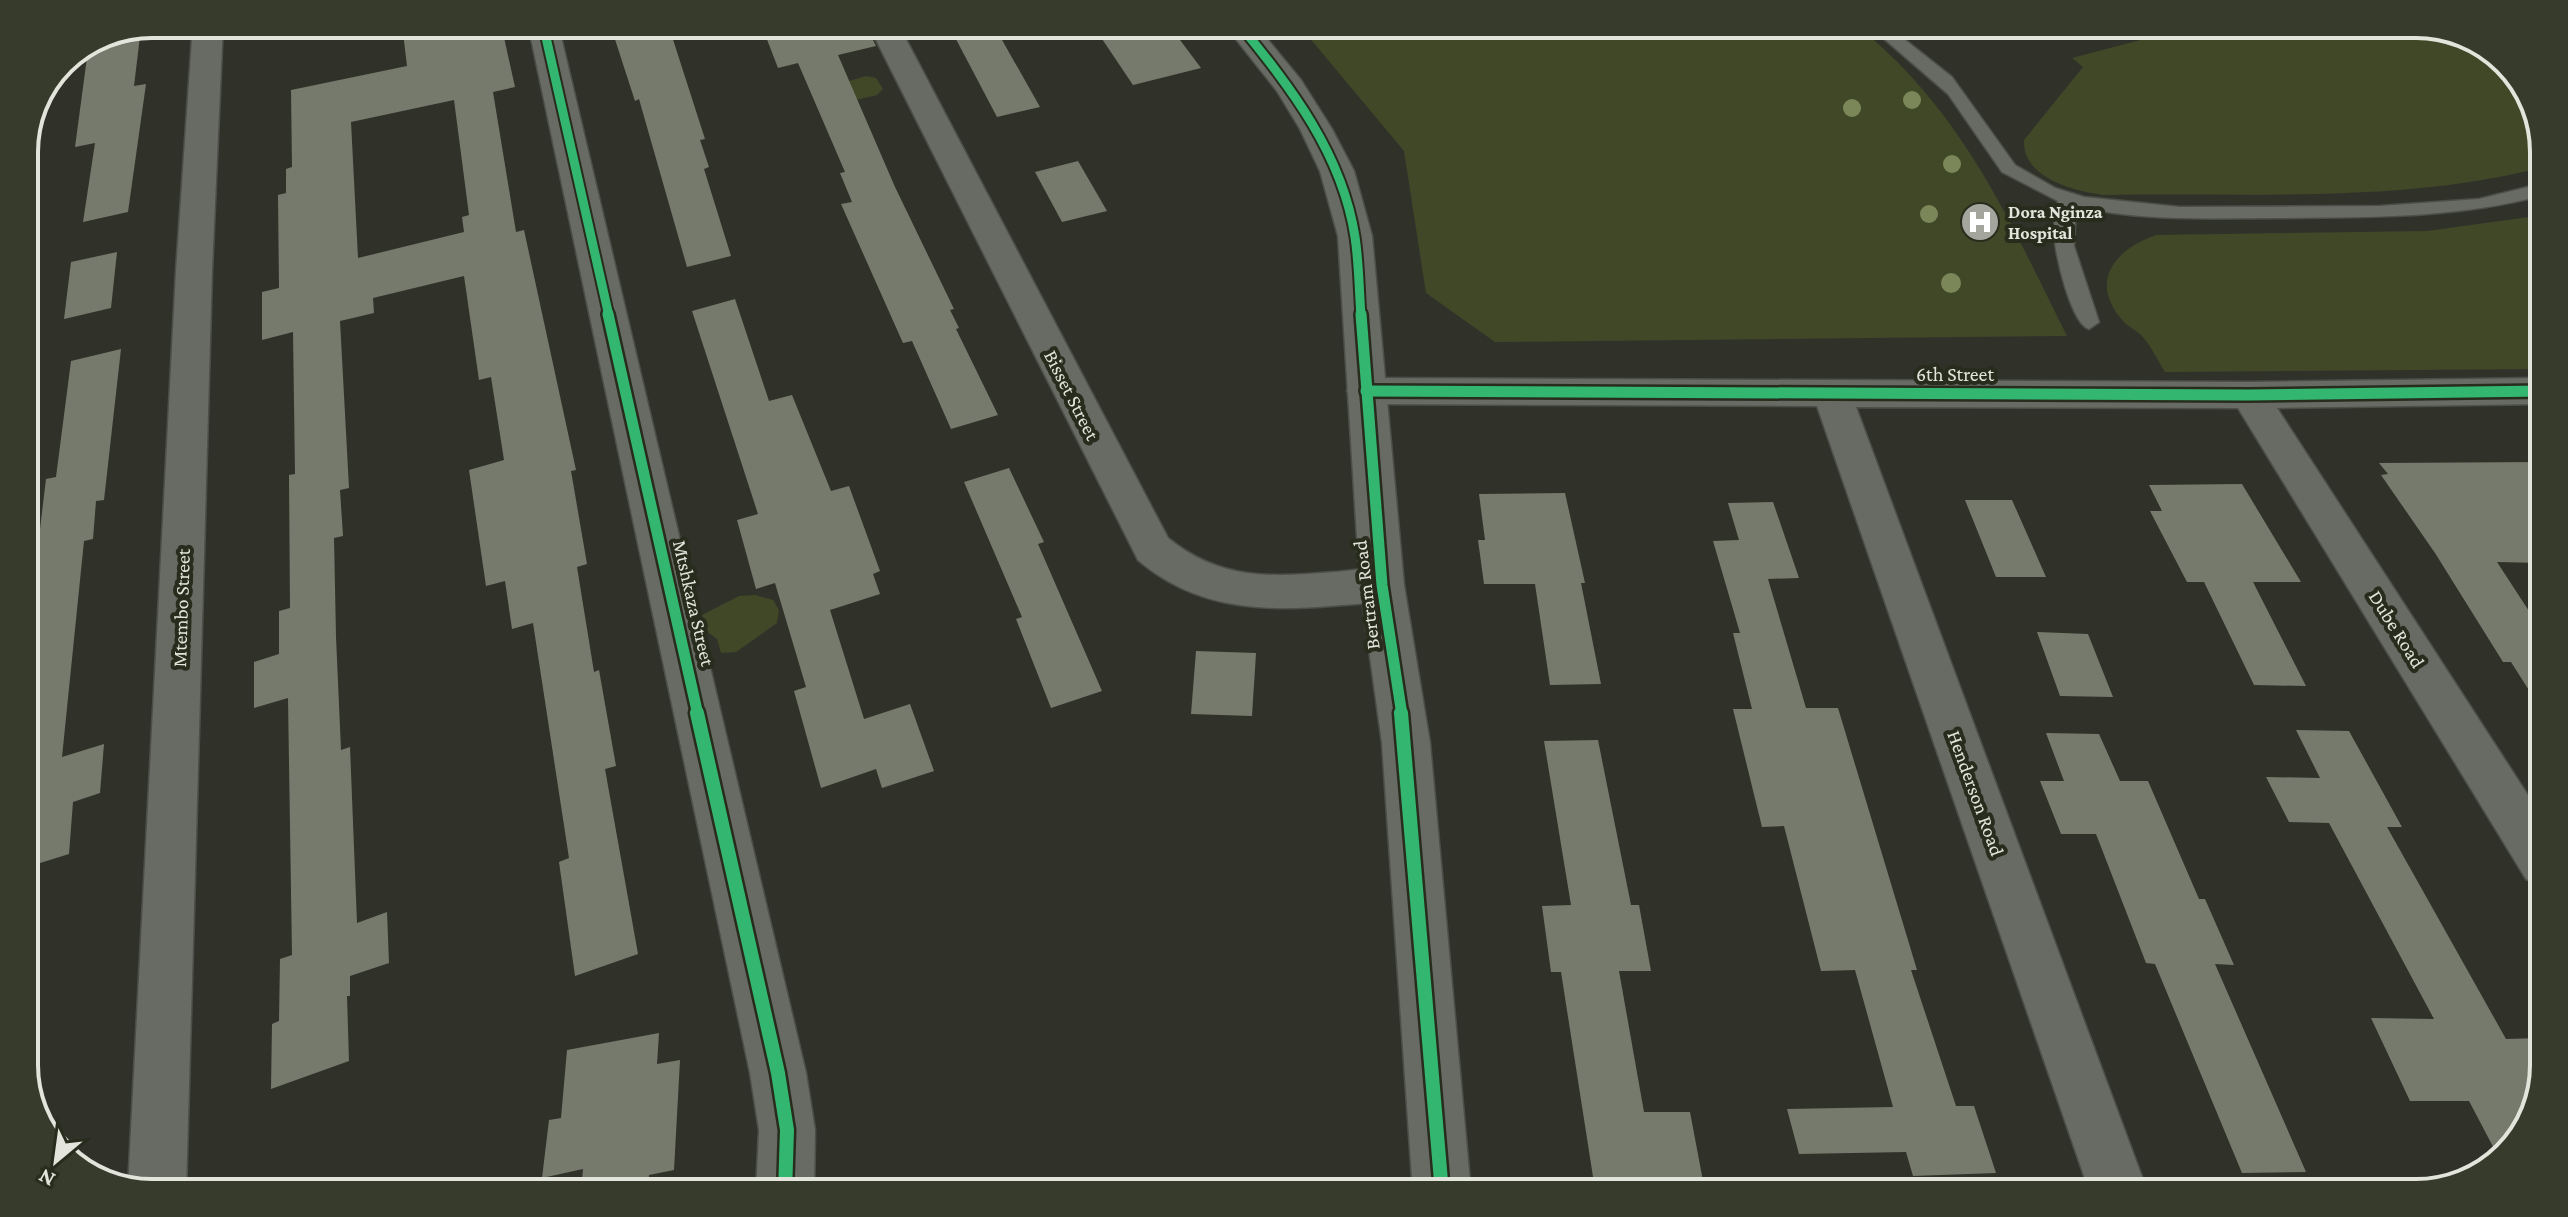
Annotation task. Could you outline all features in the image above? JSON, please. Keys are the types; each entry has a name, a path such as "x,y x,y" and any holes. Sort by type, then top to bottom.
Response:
{"street":[{"name":"Mtembo Street","path":"158,1179 194,271 207,38"},
{"name":"Mtshkaza Street","path":"546,38 778,1073 787,1130 785,1179"},
{"name":"Bisset Street","path":"890,38 1153,549 1167,565 1188,577 1232,589 1382,585"},
{"name":"Bertram Road","path":"1250,38 1290,87 1337,171 1355,236 1382,585 1406,743 1441,1179"},
{"name":"6th Street","path":"1366,391 2530,394"},
{"name":"Henderson Road","path":"1832,393 2114,1179"},
{"name":"Dube Road","path":"2249,395 2530,841"}],"lane":[{"path":"1892,38 1954,90 1986,142 2017,176 2068,198 2136,212 2433,212 2509,200 2530,193"},
{"path":"2068,198 2061,224 2061,241 2089,322"}],"green space":[{"path":"1310,38 1871,38 1893,57 1954,129 2002,207 2067,336 1495,342 1426,293 1404,151"},
{"path":"2148,38 2438,40 2479,57 2511,89 2528,130 2530,170 2435,187 2325,194 2103,195 2078,190 2040,173 2031,164 2024,140 2083,67 2072,58"},
{"path":"866,76 876,78 883,89 877,95 856,100 846,82"},
{"path":"2530,217 2530,369 2165,372 2145,339 2126,324 2108,295 2110,270 2117,259 2141,241 2156,235 2427,231"},
{"path":"755,595 773,600 779,610 777,623 736,652 721,653 717,639 706,631 702,615 739,596"}],"building":[{"path":"404,38 504,38 515,87 493,92 516,232 524,230 576,470 571,471 587,564 577,567 594,672 599,670 616,766 605,769 638,954 575,976 559,862 569,858 533,623 512,629 505,581 486,586 469,470 504,460 491,377 479,380 464,276 373,298 374,313 340,321 349,488 340,490 343,536 334,538 336,637 341,750 350,747 357,923 387,912 389,963 350,976 350,996 347,996 349,1061 271,1089 272,1024 279,1021 280,959 292,955 288,698 254,708 254,662 279,654 279,611 290,608 289,475 295,474 293,332 262,340 262,292 279,288 278,195 286,193 286,169 292,167 291,90 407,66","holes":["454,100 469,215 462,217 464,232 358,258 351,122"]},
{"path":"615,38 673,38 705,139 700,140 709,167 704,169 731,256 687,267 639,99 635,101"},
{"path":"766,38 872,38 876,46 838,55 895,187 954,309 950,310 959,328 956,329 998,415 951,429 912,341 903,343 841,204 852,202 840,173 845,172 798,63 778,68"},
{"path":"955,38 1001,38 1040,107 997,117"},
{"path":"1101,38 1178,38 1201,68 1133,85"},
{"path":"140,39 134,86 146,84 128,212 83,222 95,143 75,147 87,59 108,47"},
{"path":"1078,161 1107,211 1062,222 1035,172"},
{"path":"117,252 111,308 64,319 71,262"},
{"path":"735,299 769,401 792,395 831,491 849,486 880,571 873,574 880,594 830,610 864,719 910,704 934,771 882,788 876,769 821,788 794,691 806,687 775,583 756,589 737,520 758,514 692,311"},
{"path":"121,349 104,500 96,501 93,539 84,541 62,757 104,744 100,793 73,802 69,854 38,864 38,546 46,479 56,477 71,361"},
{"path":"2530,462 2530,563 2497,562 2530,613 2530,692 2511,662 2503,662 2435,553 2381,475 2388,474 2379,463"},
{"path":"1009,468 1044,542 1038,544 1102,691 1051,708 1016,619 1022,617 964,482"},
{"path":"2242,484 2301,582 2253,582 2306,686 2254,685 2204,582 2187,582 2150,511 2162,511 2149,485"},
{"path":"1565,493 1585,583 1581,583 1601,684 1550,685 1535,584 1484,584 1478,540 1485,540 1479,494"},
{"path":"1965,500 2012,500 2046,577 1996,577"},
{"path":"1773,502 1799,578 1768,579 1806,708 1838,708 1917,970 1911,970 1956,1106 1974,1106 1996,1173 1913,1176 1906,1152 1799,1154 1787,1109 1893,1107 1855,970 1821,971 1784,826 1762,827 1733,709 1752,709 1733,633 1740,633 1713,541 1739,540 1728,503"},
{"path":"2037,632 2088,634 2113,697 2060,696"},
{"path":"1196,651 1256,653 1252,716 1191,714"},
{"path":"2296,730 2349,731 2402,827 2387,827 2506,1039 2530,1038 2526,1094 2511,1128 2494,1148 2469,1101 2410,1101 2371,1018 2434,1019 2329,823 2289,822 2266,777 2320,778"},
{"path":"2046,733 2099,734 2120,781 2148,781 2199,899 2205,899 2234,965 2215,964 2306,1172 2242,1173 2155,964 2146,963 2096,834 2061,834 2040,781 2064,781"},
{"path":"1598,740 1631,905 1639,905 1651,971 1619,971 1644,1112 1690,1112 1703,1179 1593,1179 1561,972 1551,972 1542,906 1571,905 1544,741"},
{"path":"659,1033 657,1064 680,1060 674,1170 649,1175 649,1179 582,1179 583,1169 542,1178 549,1120 561,1118 567,1050"}],"cycle path":[{"path":"546,38 778,1073 787,1130 785,1179"},
{"path":"1250,38 1290,87 1316,129 1337,171 1355,236 1382,585 1406,743 1441,1179"},
{"path":"1366,391 2249,395 2530,391"}],"place":[{"name":"Dora Nginza Hospital","path":"1980,222"}]}
